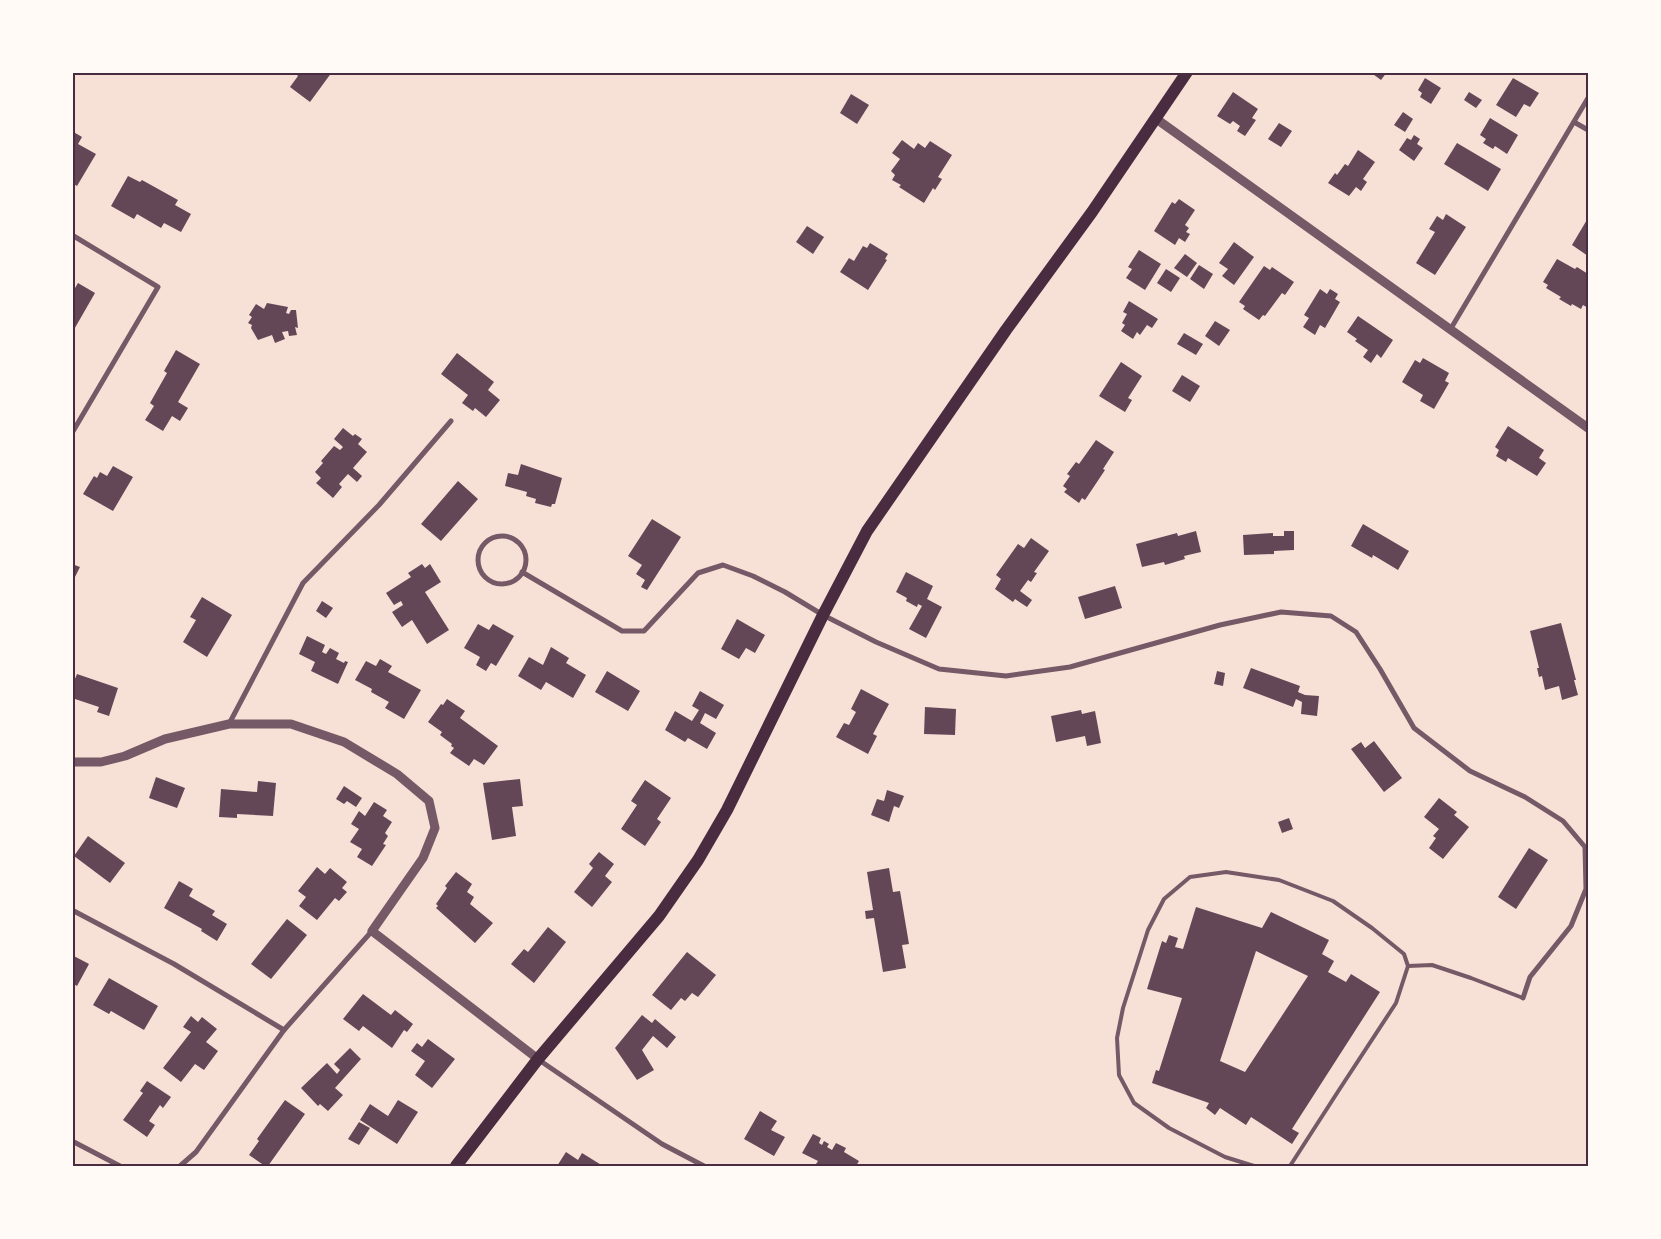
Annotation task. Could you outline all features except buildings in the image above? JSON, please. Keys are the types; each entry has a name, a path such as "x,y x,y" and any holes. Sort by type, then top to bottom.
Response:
{"main road":[{"path":"456,1166 538,1059 659,916 698,860 727,810 822,616 868,531 1006,330 1092,212 1187,72"}],"street":[{"path":"1450,330 1588,98"},
{"path":"1155,118 1588,428"},
{"path":"1574,122 1588,130"},
{"path":"72,235 158,287 72,434"},
{"path":"229,724 303,583 378,505 451,421"},
{"path":"497,537 512,539 519,544 526,558 522,572 517,579 510,583 495,583 488,580 482,574 478,559 484,545 497,537"},
{"path":"522,572 622,631 644,631 698,573 723,565 754,576 785,592 822,616 939,669 1006,676 1070,667 1210,628 1281,612 1331,616 1356,632 1414,728 1470,771 1525,797 1563,821 1585,847 1586,888 1571,926 1530,977 1523,998"},
{"path":"72,762 102,762 125,756 165,739 229,724 291,724 344,742 397,774 429,801 435,828 423,858 372,931 284,1030 196,1152 180,1166"},
{"path":"72,910 174,964 284,1030"},
{"path":"372,931 538,1059 662,1144 704,1166"},
{"path":"72,1141 120,1166"}],"lane":[{"path":"1254,1166 1225,1157 1169,1128 1134,1103 1120,1075 1117,1038 1123,1008 1148,930 1164,899 1190,877 1226,872 1279,880 1333,901 1372,928 1404,954 1408,966 1396,1004 1290,1166"},
{"path":"1408,966 1432,965 1523,998"}]}
